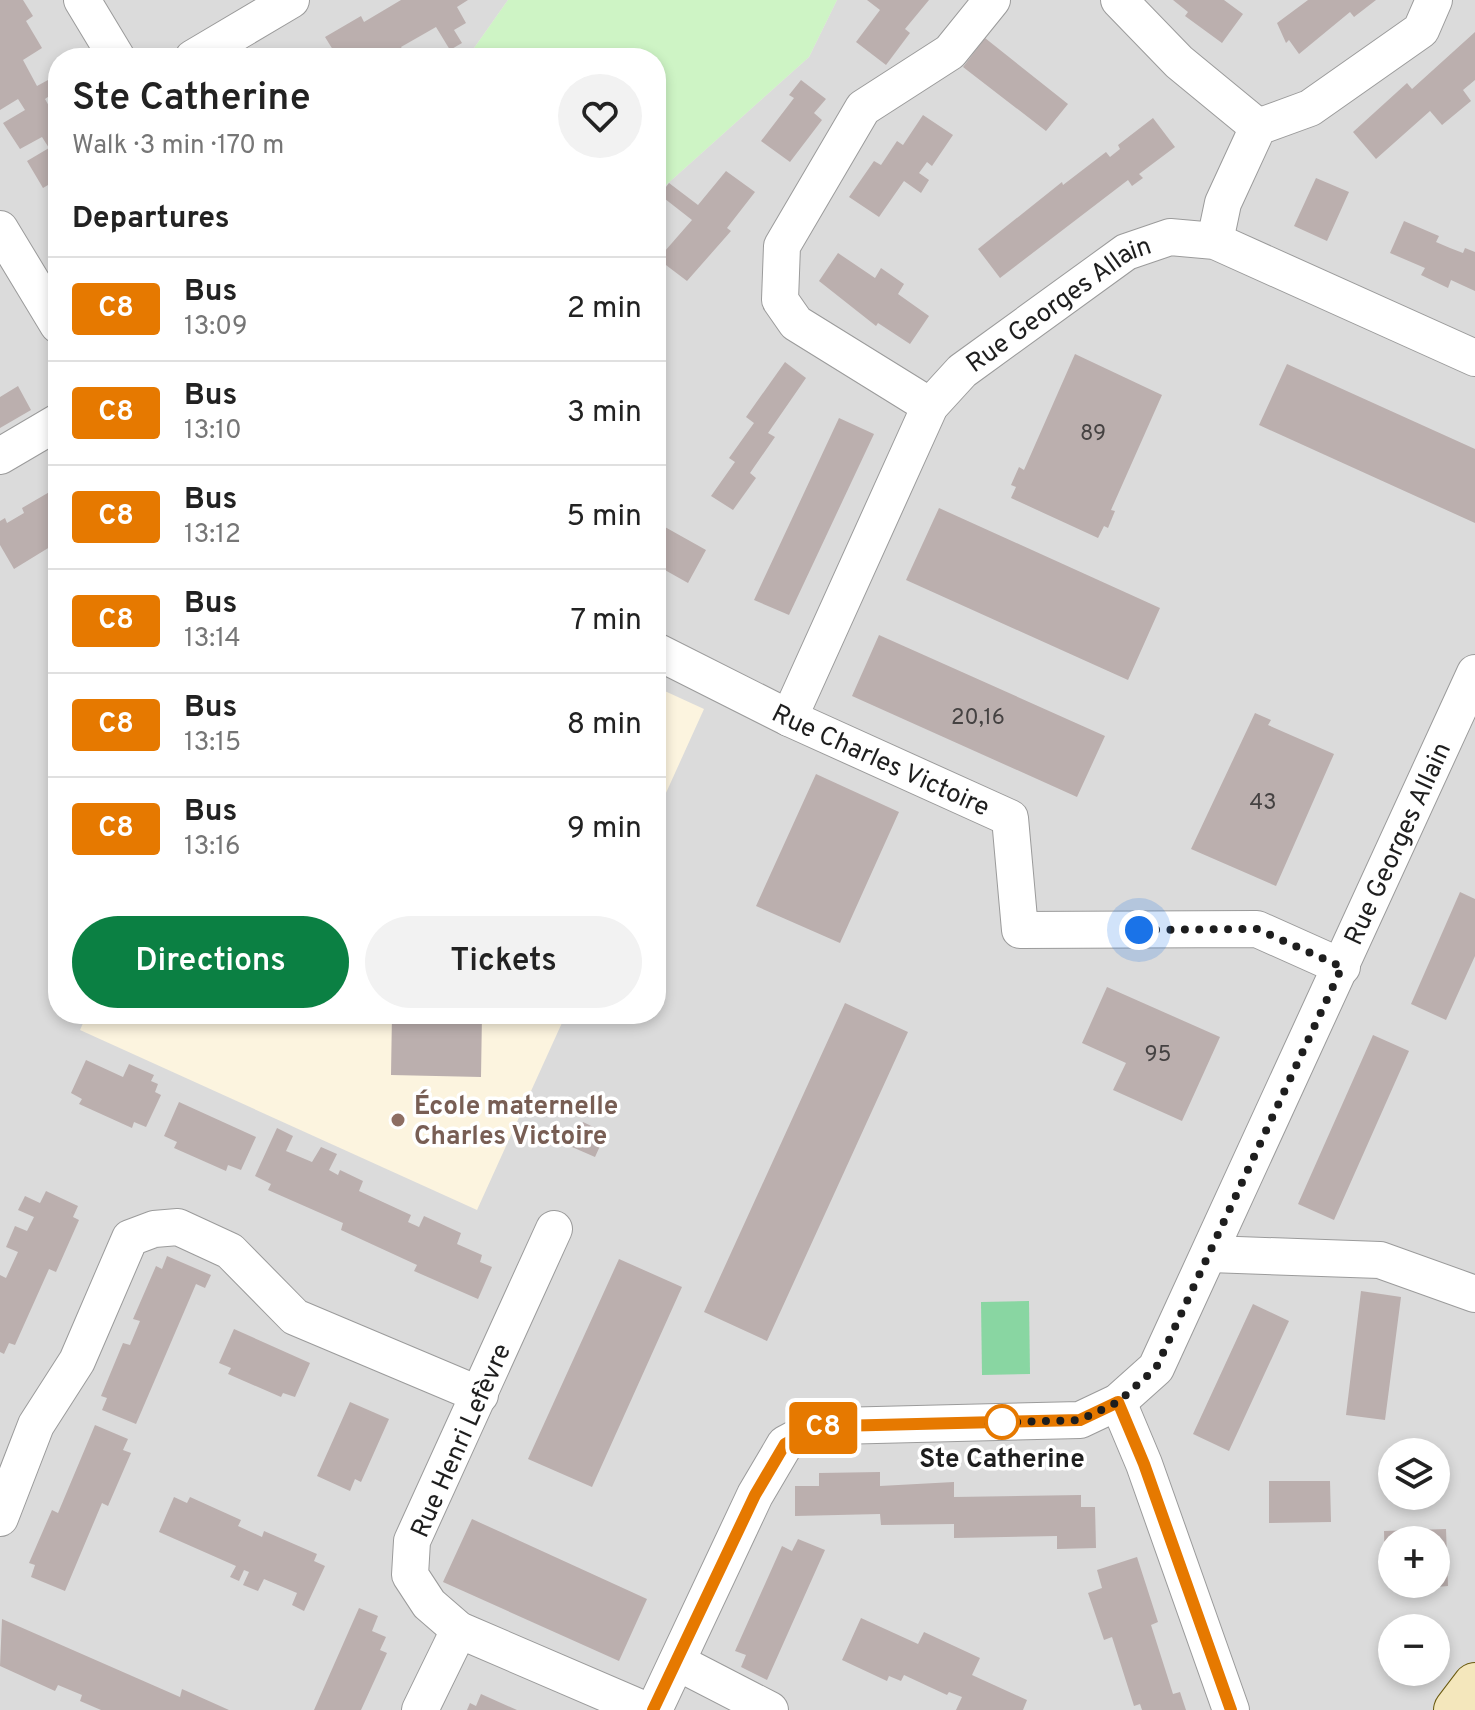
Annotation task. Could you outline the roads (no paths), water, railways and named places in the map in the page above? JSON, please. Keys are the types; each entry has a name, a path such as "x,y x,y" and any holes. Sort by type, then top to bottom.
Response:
{"main road":[{"path":"1456,1710 1475,1685"}],"street":[{"path":"82,0 111,48"},
{"path":"210,48 291,0"},
{"path":"930,406 796,323 780,300 782,246 863,108 950,52 992,0"},
{"path":"1119,0 1179,62 1258,127"},
{"path":"1215,241 1223,203 1258,127 1310,108 1421,30 1434,0"},
{"path":"0,229 48,308"},
{"name":"Rue Georges Allain","path":"789,718 930,406 962,371 1126,252 1170,237 1215,241 1475,358"},
{"path":"0,456 48,428"},
{"name":"Rue Charles Victoire","path":"666,656 789,718 1010,818 1020,930 1257,929 1342,967"},
{"name":"Rue Georges Allain","path":"654,1710 755,1495 785,1444 797,1436 836,1426 1080,1420 1118,1402 1156,1368 1475,673"},
{"path":"0,1518 6,1485 36,1425 77,1361 130,1238 154,1229 178,1227 230,1251 295,1317 480,1395"},
{"name":"Rue Henri Lefèvre","path":"554,1229 412,1541 410,1575 429,1604 459,1630 645,1710"},
{"path":"1210,1254 1380,1260 1475,1294"},
{"path":"1118,1402 1144,1464 1231,1710"},
{"path":"420,1710 459,1630"},
{"path":"677,1662 770,1710"}],"place":[{"name":"École maternelle Charles Victoire","path":"398,1120"},
{"name":"Ste Catherine","path":"1002,1422"}]}
